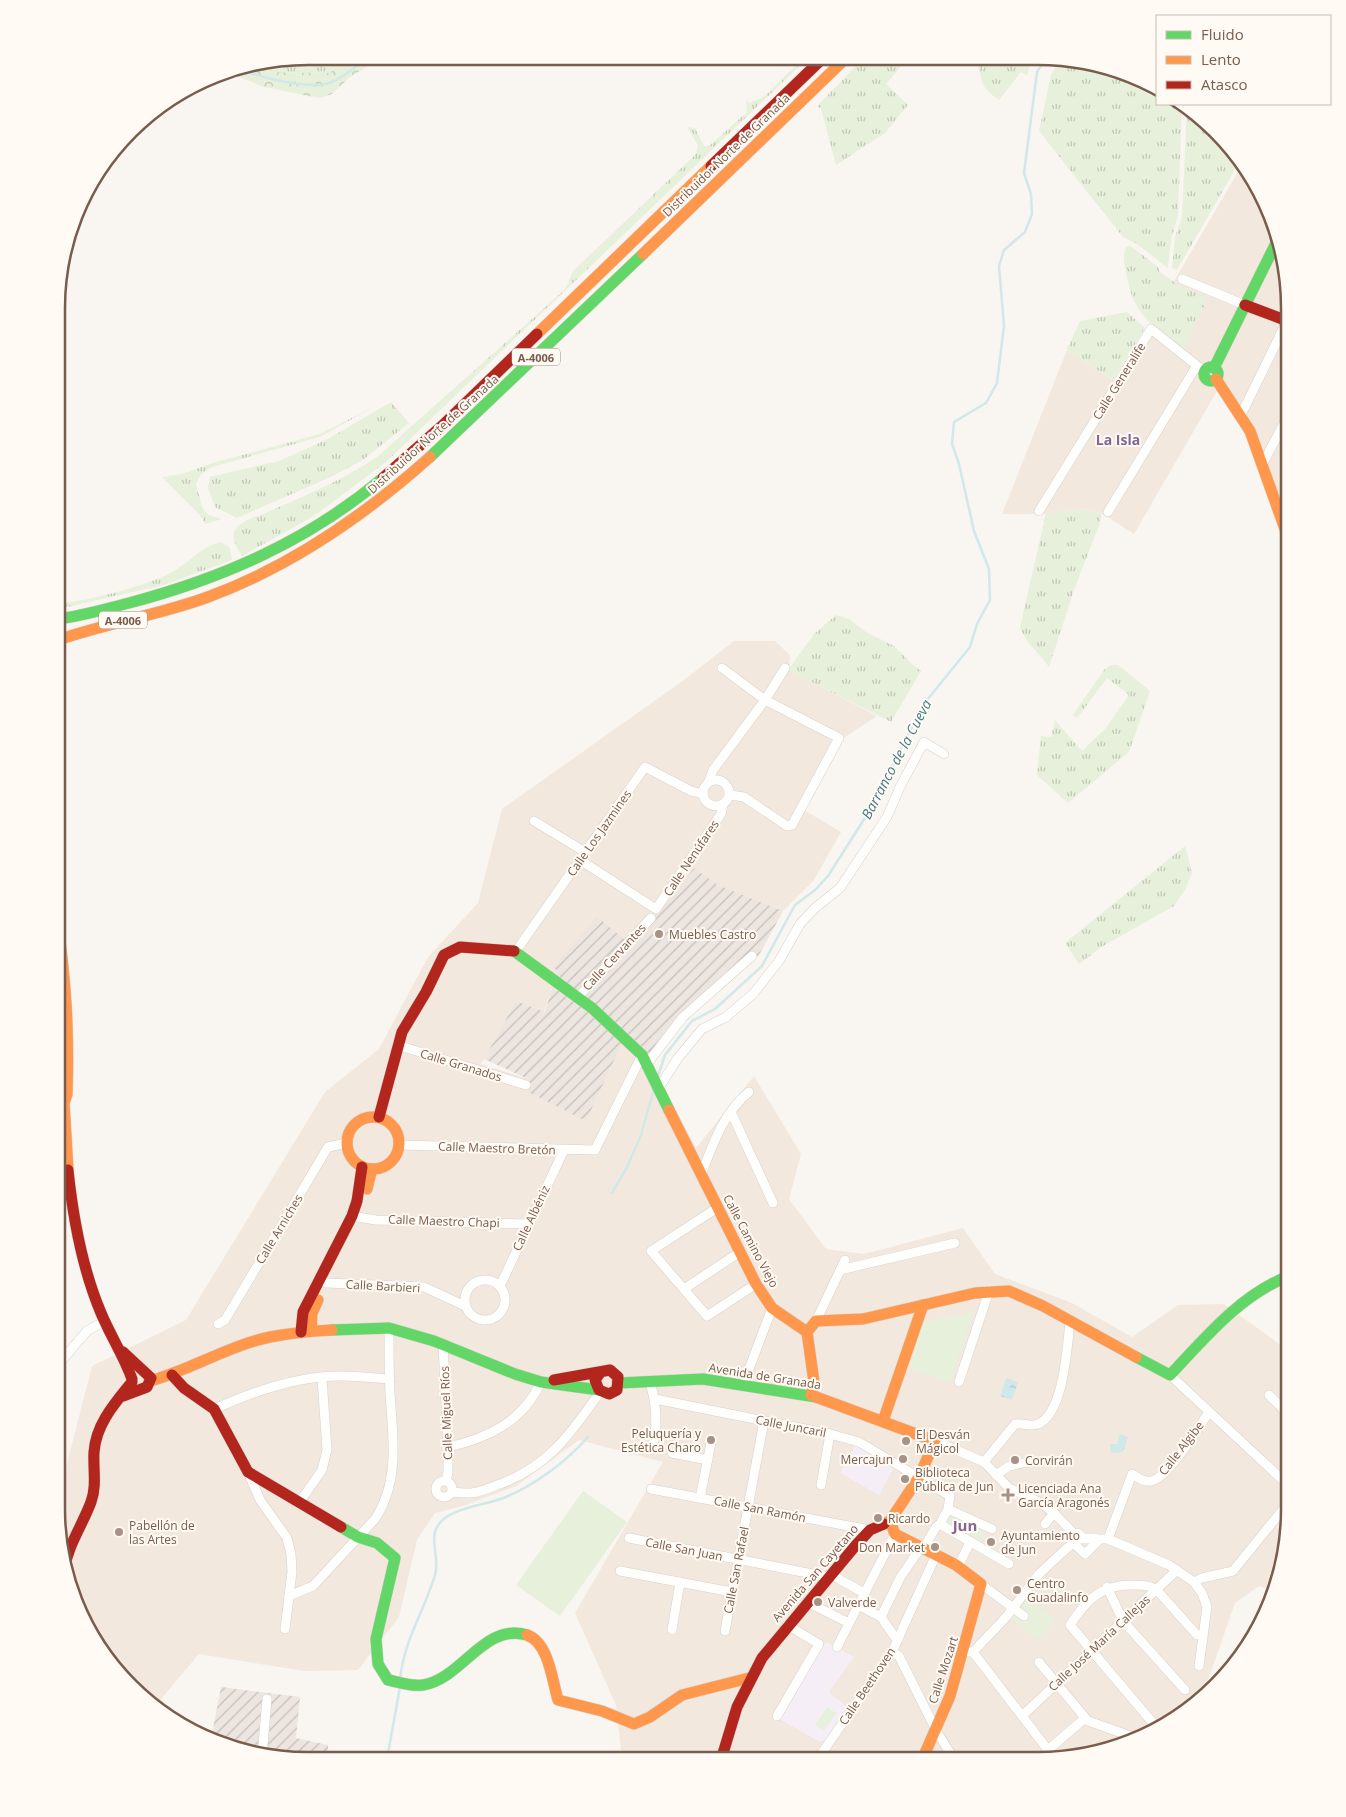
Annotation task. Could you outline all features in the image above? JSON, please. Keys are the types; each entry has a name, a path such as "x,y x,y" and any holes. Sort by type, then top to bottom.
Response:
{"street":[{"name":"Distribuidor Norte de Granada","path":"65,617 150,598 200,583 245,565 293,541 336,515 384,478 442,426 816,65"},
{"name":"Distribuidor Norte de Granada","path":"65,638 205,598 241,584 295,558 342,529 394,490 455,435 839,65"},
{"path":"1108,512 1208,371 1245,305 1274,248"},
{"path":"1182,279 1281,319"},
{"name":"Calle Generalife","path":"1039,511 1151,328 1208,371"},
{"path":"1241,415 1281,336"},
{"path":"1208,371 1241,415 1281,518"},
{"path":"1262,465 1281,429"},
{"path":"722,668 765,700 839,738 792,825 787,826 744,797 730,794"},
{"path":"730,794 723,805 714,805 703,794 704,787 709,781 713,770 765,700 785,668"},
{"path":"660,1086 678,1058 702,1030 726,1017 753,994 779,961 800,924 815,908 840,888 887,817 900,787 924,742 944,754"},
{"name":"Calle Los Jazmines","path":"516,950 645,767 691,791 703,794"},
{"path":"709,781 719,781 729,790 730,794"},
{"name":"Calle Nenúfares","path":"583,856 656,909 721,814 723,805"},
{"path":"534,820 583,856"},
{"name":"Calle Cervantes","path":"578,997 651,918"},
{"path":"379,1116 396,1045 426,992 441,958 447,952 465,946 516,950"},
{"name":"Calle Camino Viejo","path":"516,950 578,997 644,1059 660,1086 701,1175 756,1284 772,1308 807,1332"},
{"path":"644,1059 683,1017 752,956"},
{"name":"Calle Granados","path":"396,1045 526,1085"},
{"name":"Calle Maestro Bretón","path":"399,1145 595,1150 644,1059"},
{"path":"701,1175 718,1128 737,1102 749,1092"},
{"path":"730,1112 773,1203"},
{"path":"379,1116 393,1124 397,1131 399,1145 393,1160 380,1168 367,1168 354,1161 349,1153 347,1143 353,1125 360,1119 379,1116"},
{"path":"65,1126 67,1171 75,1226 86,1270 105,1321 121,1350 141,1379"},
{"name":"Calle Arniches","path":"218,1324 225,1320 328,1147 347,1143"},
{"name":"Calle Albéniz","path":"500,1286 564,1150"},
{"path":"306,1331 324,1282 356,1217 367,1168"},
{"path":"717,1208 651,1251 707,1316 756,1284"},
{"name":"Calle Maestro Chapi","path":"356,1217 528,1224"},
{"path":"840,1270 955,1243"},
{"path":"684,1289 740,1252"},
{"path":"811,1395 814,1382 807,1332 816,1321 845,1260"},
{"path":"488,1280 500,1286 505,1298 502,1311 492,1319 479,1319 473,1316 466,1306 466,1292 475,1282 488,1280"},
{"path":"1170,1375 1218,1326 1256,1293 1281,1280"},
{"name":"Calle Barbieri","path":"324,1282 424,1287 466,1306"},
{"path":"816,1321 863,1319 989,1291 1009,1291 1044,1306 1070,1322 1170,1375 1281,1479"},
{"path":"959,1382 989,1291"},
{"path":"883,1421 923,1305"},
{"path":"743,1385 772,1308"},
{"path":"65,1356 87,1331 105,1321"},
{"path":"1070,1322 1060,1391 1054,1405 1041,1422 1035,1425 1015,1424 984,1462 1009,1488 1041,1503 1054,1513 1076,1539 1084,1554 1097,1540"},
{"path":"289,1596 313,1586 382,1508 389,1490 394,1460 389,1328"},
{"path":"69,1550 94,1489 96,1440 105,1417 121,1397 141,1379 187,1367 269,1337 306,1331 389,1328 443,1345 515,1374 541,1382 613,1393 619,1383 615,1373 606,1370 600,1373 541,1382"},
{"name":"Calle Miguel Ríos","path":"443,1345 448,1447 446,1481"},
{"path":"141,1379 172,1376 187,1367"},
{"path":"452,1492 452,1486 446,1481 436,1485 436,1493 440,1497 446,1497 452,1492 471,1495 520,1477 559,1448 576,1427 599,1391 596,1380 600,1373"},
{"path":"172,1376 184,1388 214,1409 248,1472 260,1500 287,1538 292,1572 285,1629"},
{"path":"214,1409 252,1393 295,1381 342,1376 390,1379"},
{"path":"300,1503 322,1470 328,1450 322,1378"},
{"name":"Avenida de Granada","path":"619,1383 703,1379 811,1395 935,1441 984,1462"},
{"path":"448,1447 474,1440 503,1426 532,1401 541,1382"},
{"path":"650,1382 655,1399 658,1424 654,1441"},
{"path":"1269,1395 1281,1407"},
{"name":"Calle Juncaril","path":"655,1399 830,1434 859,1442 950,1496 948,1509"},
{"name":"Calle Algibe","path":"1108,1539 1132,1474 1143,1481 1153,1481 1164,1474 1209,1412"},
{"name":"Calle San Rafael","path":"725,1631 764,1421"},
{"path":"821,1485 830,1434"},
{"path":"935,1441 918,1477 890,1521 895,1534 958,1567 1024,1616"},
{"path":"700,1498 711,1443"},
{"path":"672,1453 708,1460"},
{"path":"996,1475 1009,1466 1028,1462"},
{"path":"248,1472 358,1537 377,1543 395,1558 394,1570 380,1619 377,1644 378,1664 388,1680 411,1685 424,1685 444,1678 498,1636 517,1633 535,1638 544,1651 558,1700 602,1712 634,1724 682,1695 749,1678"},
{"name":"Calle San Ramón","path":"651,1489 870,1530"},
{"path":"881,1617 900,1578 940,1524 948,1509 992,1529"},
{"path":"1194,1582 1202,1578 1233,1571 1281,1512"},
{"path":"1045,1524 1054,1513"},
{"name":"Avenida San Cayetano","path":"723,1752 726,1738 749,1678 787,1625 870,1530 890,1521"},
{"path":"940,1524 1008,1564"},
{"path":"1086,1718 1048,1750 969,1651 1013,1608 1039,1574 1076,1539 1078,1533 1084,1538 1108,1539 1177,1570 1194,1582 1202,1593 1207,1607 1199,1666"},
{"path":"837,1647 895,1534"},
{"name":"Calle San Juan","path":"629,1538 829,1576 864,1593"},
{"path":"958,1567 970,1542"},
{"name":"Calle Beethoven","path":"823,1752 892,1652 936,1554"},
{"name":"Calle José María Callejas","path":"1022,1716 1177,1570"},
{"path":"620,1571 732,1592"},
{"path":"672,1630 680,1582"},
{"name":"Calle Mozart","path":"926,1752 937,1732 969,1651 981,1584"},
{"path":"1153,1723 1070,1625 1086,1605 1107,1587 1149,1585 1156,1589 1197,1635"},
{"path":"1107,1587 1122,1621 1185,1690"},
{"path":"807,1602 849,1623"},
{"path":"858,1605 881,1617 894,1636 899,1638"},
{"path":"777,1716 819,1644 787,1625"},
{"path":"892,1652 898,1656 937,1732 950,1752"},
{"path":"1039,1662 1086,1718 1127,1734"},
{"path":"263,1747 267,1699"}],"shaded area":[{"path":"1239,171 1256,201 1268,230 1279,276 1281,308 1281,511 1250,426 1221,384 1134,534 1101,513 1082,509 1046,514 1002,514 1067,350 1115,382"},
{"path":"734,641 775,641 790,655 789,670 877,716 845,737 804,810 841,832 814,880 783,911 718,885 694,869 658,914 630,944 554,967 557,971 544,1012 516,1001 481,1064 528,1079 524,1090 627,1034 649,1059 696,1148 754,1076 801,1154 789,1199 826,1249 864,1254 963,1228 995,1274 1072,1303 1132,1337 1178,1305 1224,1304 1281,1345 1281,1509 1279,1541 1273,1572 1267,1588 1259,1586 1235,1603 1207,1684 1186,1702 1145,1727 1101,1744 1070,1750 1038,1752 621,1752 616,1705 575,1613 663,1462 579,1440 516,1486 466,1505 435,1513 417,1540 399,1617 358,1670 304,1671 199,1654 159,1701 136,1681 106,1644 90,1616 73,1572 67,1541 65,1472 92,1366 186,1320 325,1092 379,1049 428,957 478,903 502,809 684,680"},
{"path":"694,868 718,885 783,911 759,955 679,1023 649,1059 626,1034 586,1121 524,1090 528,1079 484,1059 516,1001 545,1012 557,971 553,967 597,917 630,944 658,914"},
{"path":"856,1445 894,1467 879,1495 840,1473"},
{"path":"826,1642 854,1657 829,1692 848,1708 824,1741 820,1742 778,1718"},
{"path":"221,1687 300,1697 296,1738 328,1745 328,1752 276,1750 245,1744 212,1732"}],"green space":[{"path":"341,65 329,73 265,72 260,70 276,67"},
{"path":"341,65 369,65 350,77 332,94 319,98 264,87 237,76 260,70 265,72 329,73"},
{"path":"796,65 801,65 386,462 314,516 242,556 233,536 236,529 242,523 335,481 377,457 561,293 567,286 573,271 696,154 698,145 687,127 695,128 704,146 709,146 747,112 746,100 750,103 765,96"},
{"path":"857,65 902,65 886,84 908,105 885,133 836,165 821,109 817,106"},
{"path":"977,65 1030,65 1027,75 1021,72 999,100 983,84"},
{"path":"1056,66 1101,73 1131,84 1156,96 1156,105 1171,105 1182,112 1178,215 1171,240 1168,268 1137,244 1123,237 1039,131 1051,75"},
{"path":"1187,115 1210,136 1236,168 1177,270 1172,268 1175,237 1182,217"},
{"path":"1127,246 1132,247 1178,285 1208,298 1183,349 1152,325 1138,309 1129,287 1125,265 1124,255"},
{"path":"1127,312 1145,328 1113,380 1067,350 1080,321"},
{"path":"391,402 409,423 364,459 333,476 237,518 215,507 208,488 210,477 279,461 328,439"},
{"path":"377,405 320,437 212,467 201,474 196,484 202,507 208,515 222,519 205,524 201,516 162,477 182,474 213,463 320,434"},
{"path":"1081,509 1101,513 1100,523 1075,587 1049,667 1029,643 1020,627 1046,514"},
{"path":"221,542 230,548 232,560 164,585 65,607 65,602 97,597 160,578 176,570 214,544"},
{"path":"836,615 849,619 866,632 894,646 921,671 891,722 788,670 814,634"},
{"path":"1111,665 1118,665 1150,691 1129,752 1068,803 1037,775 1041,736 1051,737 1055,720 1082,751 1105,729 1129,695 1107,678 1077,718 1073,715 1104,670"},
{"path":"1185,846 1192,873 1185,890 1174,906 1103,946 1079,964 1065,943"},
{"path":"974,1312 950,1382 909,1368 923,1322"},
{"path":"583,1491 627,1522 560,1616 516,1585"},
{"path":"949,1511 986,1530 979,1543 942,1524"},
{"path":"1023,1595 1055,1619 1038,1640 1007,1616"},
{"path":"827,1707 836,1713 824,1731 815,1725"}],"water":[{"path":"1006,1378 1018,1382 1012,1400 1000,1396"},
{"path":"1120,1434 1128,1437 1123,1452 1111,1453 1110,1444 1117,1444"}],"waterway":[{"path":"249,72 285,82 312,85 332,82 359,65"},
{"name":"Barranco de la Cueva","path":"658,1076 665,1055 692,1021 715,1009 762,966 795,905 815,890 828,876 870,810 923,705 970,647 977,624 990,600 989,569 974,531 959,464 952,444 954,422 986,403 997,383 1004,326 999,266 1004,250 1025,232 1032,214 1031,194 1024,173 1037,72 1041,65"},
{"name":"Barranco de la Cueva","path":"612,1193 627,1167 641,1135 654,1089"},
{"name":"Barranco de la Cueva","path":"400,1679 402,1664 410,1637 435,1575 434,1537 435,1530 439,1524 445,1518 459,1511 499,1500 528,1486 560,1464 588,1437"},
{"name":"Barranco de la Cueva","path":"388,1752 400,1687"}],"traffic: fast":[{"path":"1214,368 1274,248"},
{"path":"430,457 643,254"},
{"path":"1211,367 1216,369 1218,374 1216,379 1211,381 1206,379 1204,374 1206,369 1211,367"},
{"path":"65,618 164,593 198,582 263,555 325,521 383,478"},
{"path":"514,951 592,1008 642,1055 669,1110"},
{"path":"1136,1357 1170,1375 1210,1332 1239,1306 1255,1294 1281,1280"},
{"path":"332,1330 389,1328 434,1341 515,1374 541,1382 599,1390"},
{"path":"619,1383 703,1379 816,1397"},
{"path":"341,1527 358,1537 377,1543 395,1558 376,1639 378,1664 388,1680 410,1685 423,1685 437,1681 498,1636 512,1633 527,1635"}],"traffic: slow":[{"path":"643,254 839,65"},
{"path":"537,334 711,166"},
{"path":"1216,379 1250,431 1281,518"},
{"path":"65,638 189,603 239,585 298,555 326,538 405,479 430,457"},
{"path":"65,985 68,1049 67,1094 65,1100"},
{"path":"669,1110 756,1284 772,1308 807,1332"},
{"path":"368,1117 378,1117 392,1124 399,1138 399,1143 399,1148 392,1162 378,1169 368,1169 358,1165 351,1158 347,1148 347,1138 351,1128 358,1121 368,1117"},
{"path":"65,1120 68,1170"},
{"path":"367,1189 372,1169"},
{"path":"811,1395 814,1382 807,1332 816,1321 863,1319 975,1293 1009,1291 1043,1306 1136,1357"},
{"path":"311,1331 312,1313 318,1300"},
{"path":"883,1421 923,1305"},
{"path":"150,1381 255,1341 286,1334 332,1330"},
{"path":"816,1397 935,1441 919,1477 890,1521 884,1524"},
{"path":"890,1521 895,1534 956,1565 981,1584 950,1696 926,1752"},
{"path":"527,1635 534,1639 545,1654 558,1700 602,1711 634,1724 650,1717 682,1695 749,1678"}],"traffic: jam":[{"path":"711,166 816,65"},
{"path":"1245,305 1281,319"},
{"path":"383,478 442,426 537,334"},
{"path":"379,1117 402,1032 426,992 444,955 460,947 514,951"},
{"path":"301,1332 303,1312 352,1216 357,1201 362,1167"},
{"path":"68,1170 76,1224 94,1296 132,1379"},
{"path":"123,1352 151,1378 147,1387 123,1396"},
{"path":"554,1380 610,1370 618,1377 617,1390 609,1394 599,1390 595,1380 600,1373"},
{"path":"172,1375 184,1388 214,1409 248,1472 341,1527"},
{"path":"69,1552 93,1496 94,1452 98,1432 107,1414 132,1382"},
{"path":"723,1752 737,1707 762,1658 856,1545 870,1530 884,1524"}],"place":[{"name":"Muebles Castro","path":"659,934"},
{"name":"Peluquería y Estética Charo","path":"711,1440"},
{"name":"El Desván Mágicol","path":"906,1441"},
{"name":"Mercajun","path":"903,1459"},
{"name":"Corvirán","path":"1015,1460"},
{"name":"Biblioteca Pública de Jun","path":"905,1479"},
{"name":"Licenciada Ana García Aragonés","path":"1008,1495"},
{"name":"Ricardo","path":"878,1518"},
{"name":"Pabellón de las Artes","path":"119,1532"},
{"name":"Ayuntamiento de Jun","path":"991,1542"},
{"name":"Don Market","path":"935,1547"},
{"name":"Centro Guadalinfo","path":"1017,1590"},
{"name":"Valverde","path":"818,1602"}],"district":[{"name":"La Isla","path":"1118,439"},
{"name":"Jun","path":"965,1525"}]}
